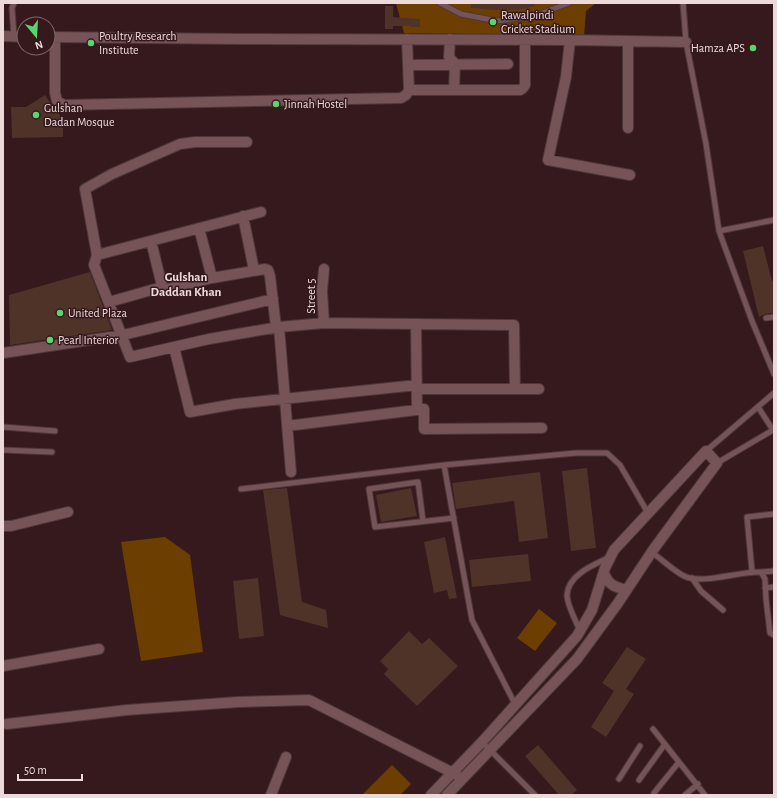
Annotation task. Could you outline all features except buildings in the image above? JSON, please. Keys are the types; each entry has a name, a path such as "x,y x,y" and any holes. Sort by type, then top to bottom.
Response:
{"street":[{"path":"3,36 16,37"},
{"path":"56,37 525,39 686,42"},
{"path":"52,56 55,93 57,101 64,105 401,98 406,95 408,90 407,39"},
{"path":"450,39 449,57 455,64 454,90"},
{"path":"408,90 520,90 525,85 525,39"},
{"path":"570,40 566,76 548,160 630,175"},
{"path":"628,41 628,128"},
{"path":"408,65 508,64"},
{"path":"247,142 195,142 180,144 112,174 85,189 97,255 94,265 130,357 209,339 278,327 324,323 514,325 516,389"},
{"path":"97,255 261,212"},
{"path":"243,216 254,270"},
{"path":"198,228 212,278"},
{"path":"151,241 163,290"},
{"path":"109,302 155,289 163,290 212,278 265,268 268,270 278,327 291,472"},
{"name":"Street 5","path":"324,269 322,291 324,323"},
{"path":"3,353 122,335 273,298"},
{"path":"416,324 417,410"},
{"path":"174,347 190,412 235,404 417,387 539,389"},
{"path":"287,426 424,409 424,429 542,428"},
{"path":"431,795 482,742 579,634 592,610 609,558 614,550 706,451 717,463 651,552 589,644 569,669 446,795"},
{"path":"3,526 11,526 68,512"},
{"path":"604,573 606,580 613,586 626,590"},
{"path":"579,634 589,644"},
{"path":"3,666 99,649"},
{"path":"7,724 127,710 238,702 309,700 463,778"},
{"path":"271,795 286,757"}],"lane":[{"path":"14,3 12,8 16,25"},
{"path":"440,3 461,14 497,21 534,16 569,3"},
{"path":"683,3 686,42 706,144 719,231 752,321 774,374"},
{"path":"719,231 774,220"},
{"path":"766,318 774,317"},
{"path":"706,451 774,393"},
{"path":"717,463 773,430 758,407"},
{"path":"3,427 55,431"},
{"path":"3,450 52,452"},
{"path":"241,490 444,465 576,453 607,453 620,465 649,514"},
{"path":"444,465 472,620 515,704"},
{"path":"422,521 418,482 369,489 375,527 454,518"},
{"path":"752,571 747,517 774,514"},
{"path":"651,552 684,576 692,578 710,578 752,571 774,571"},
{"path":"579,634 568,600 567,594 569,587 575,577 609,558"},
{"path":"761,572 765,579 770,633 774,635"},
{"path":"692,578 701,591 723,610"},
{"path":"765,588 774,587"},
{"path":"653,729 706,795"},
{"path":"482,742 535,795"},
{"path":"639,780 665,744"},
{"path":"619,779 640,746"},
{"path":"655,795 654,793 679,762"},
{"path":"685,795 698,784"}],"shaded area":[{"name":"Rawalpindi Cricket Stadium","path":"396,3 596,3 586,11 584,36 404,33"},
{"path":"165,537 190,555 203,652 141,661 121,542"},
{"path":"539,609 557,623 535,651 517,638"},
{"path":"392,765 411,784 400,795 362,795"}],"place":[{"name":"Rawalpindi Cricket Stadium","path":"493,22"},
{"name":"Poultry Research Institute","path":"91,43"},
{"name":"Hamza APS","path":"753,48"},
{"name":"Jinnah Hostel","path":"276,104"},
{"name":"Gulshan Dadan Mosque","path":"36,115"},
{"name":"United Plaza","path":"60,313"},
{"name":"Pearl Interior","path":"50,340"}],"district":[{"name":"Gulshan Daddan Khan","path":"186,284"}]}
